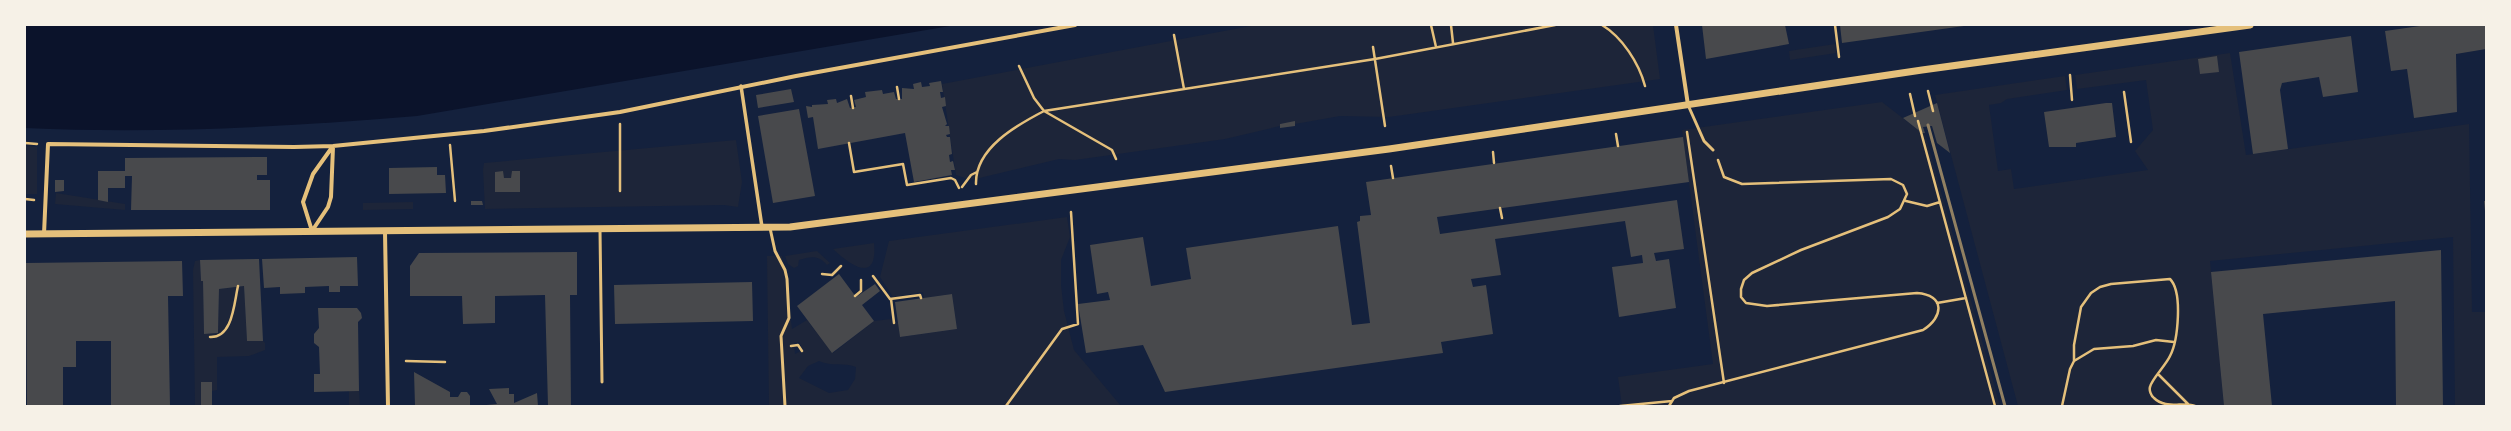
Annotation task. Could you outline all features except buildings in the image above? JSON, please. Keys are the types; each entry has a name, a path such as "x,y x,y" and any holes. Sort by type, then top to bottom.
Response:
{"street":[{"path":"44,234 48,144 222,148 333,146 449,135 620,112 741,86 1075,25"},
{"path":"1676,25 1688,105"},
{"path":"25,234 770,228 1374,151 2248,25"},
{"path":"741,86 762,228"},
{"path":"312,231 328,207 331,197 333,146"},
{"path":"312,231 303,202 313,174 333,146"},
{"path":"385,232 388,406"}],"lane":[{"path":"1688,105 1704,141 1713,150"},
{"path":"770,228 775,251 786,270 787,279 789,318 781,336 785,406"},
{"path":"600,229 602,382"}],"path":[{"path":"1432,25 1432,34 1436,47"},
{"path":"1451,25 1453,43"},
{"path":"976,184 977,172 986,155 1003,136 1044,111 1376,59 1453,43 1555,25"},
{"path":"1602,25 1625,46 1642,76 1645,86"},
{"path":"1835,25 1839,56"},
{"path":"1174,35 1184,89"},
{"path":"1373,47 1385,126"},
{"path":"1019,66 1034,98 1044,111 1060,122 1112,150 1116,159"},
{"path":"2070,76 2072,100"},
{"path":"897,87 899,99"},
{"path":"1928,92 1933,111"},
{"path":"2124,92 2131,142"},
{"path":"1910,94 1916,116"},
{"path":"851,96 853,108"},
{"path":"620,112 620,191"},
{"path":"1918,121 1995,406"},
{"path":"1687,126 1688,147 1724,383"},
{"path":"1616,134 1618,146"},
{"path":"449,135 455,201"},
{"path":"849,143 854,172 903,164 906,185 951,178 955,180 960,187 971,175 977,172"},
{"path":"1620,406 1672,401 1689,391 1923,330 1936,319 1939,309 1937,303 1925,293 1758,306 1746,303 1740,294 1744,280 1752,273 1834,236 1875,223 1896,213 1906,200 1906,188 1900,182 1891,179 1787,183 1735,182 1722,174 1713,150"},
{"path":"1492,152 1494,164"},
{"path":"1391,166 1393,178"},
{"path":"1906,200 1927,206 1940,202"},
{"path":"1500,208 1502,218"},
{"path":"1006,406 1062,329 1078,324 1071,212"},
{"path":"822,274 832,275 841,266"},
{"path":"873,276 891,299 894,323"},
{"path":"2062,406 2070,369 2074,361 2074,345 2081,307 2091,293 2100,287 2111,284 2133,284 2163,278 2173,282 2178,310 2178,326 2171,355 2159,375 2150,386 2153,398 2170,404 2188,404 2195,406"},
{"path":"855,296 861,291 861,280"},
{"path":"210,337 220,336 229,326 238,286"},
{"path":"891,299 920,295 921,298"},
{"path":"1937,303 1966,298"},
{"path":"2074,361 2094,349 2133,346 2156,340 2174,342"},
{"path":"795,345 798,345 802,351"},
{"path":"406,361 445,362"},
{"path":"2159,375 2188,404"},
{"path":"1669,406 1672,401"}],"shaded area":[{"path":"25,25 956,25 417,116 270,126 172,130 74,130 25,128"},
{"path":"1256,25 1653,25 1660,79 1389,117 1340,116 1295,124 1295,122 1280,124 1280,126 1225,139 1075,160 1059,159 971,180 956,175 942,84"},
{"path":"1835,44 1836,53 1790,60 1789,51"},
{"path":"2230,53 2246,155 2469,124 2472,312 2486,312 2486,406 2455,406 2453,237 2210,261 2224,406 2018,406 1935,95 2065,76 2067,90 2007,99 2001,103 1989,105 1998,171 2011,169 2014,189 2148,170 2135,151 2153,130 2146,80 2077,89 2075,75"},
{"path":"1882,102 1922,133 1925,133 2000,406 1622,406 1618,377 1713,364 1682,130"},
{"path":"736,140 742,182 738,207 724,205 485,209 484,163"},
{"path":"25,146 37,147 37,194 25,194"},
{"path":"56,193 125,204 125,210 55,204"},
{"path":"413,202 413,209 363,210 363,203"},
{"path":"1067,217 1070,237 1061,260 1061,285 1064,311 1074,350 1121,406 769,406 767,256 782,256 792,329 807,320 833,353 874,321 891,319 892,323 898,323 900,337 957,329 952,294 924,298 923,292 893,297 880,277 889,241","holes":["799,342 803,350 795,354 794,343","819,361 828,364 856,367 855,379 848,390 829,393 799,378 808,366"]},
{"path":"874,243 874,256 872,264 867,268 861,268 854,265 833,249"},
{"path":"817,251 830,263 827,265 821,259 814,257 799,260 798,266 794,268 788,264 785,256"},
{"path":"200,260 201,280 203,281 204,334 218,333 219,289 244,286 247,341 263,341 265,343 265,350 249,356 217,357 217,390 212,391 212,382 201,406 195,406 193,270 195,261"},
{"path":"349,391 359,391 360,406 349,406"}],"railway":[{"path":"1928,125 2005,406"}]}
